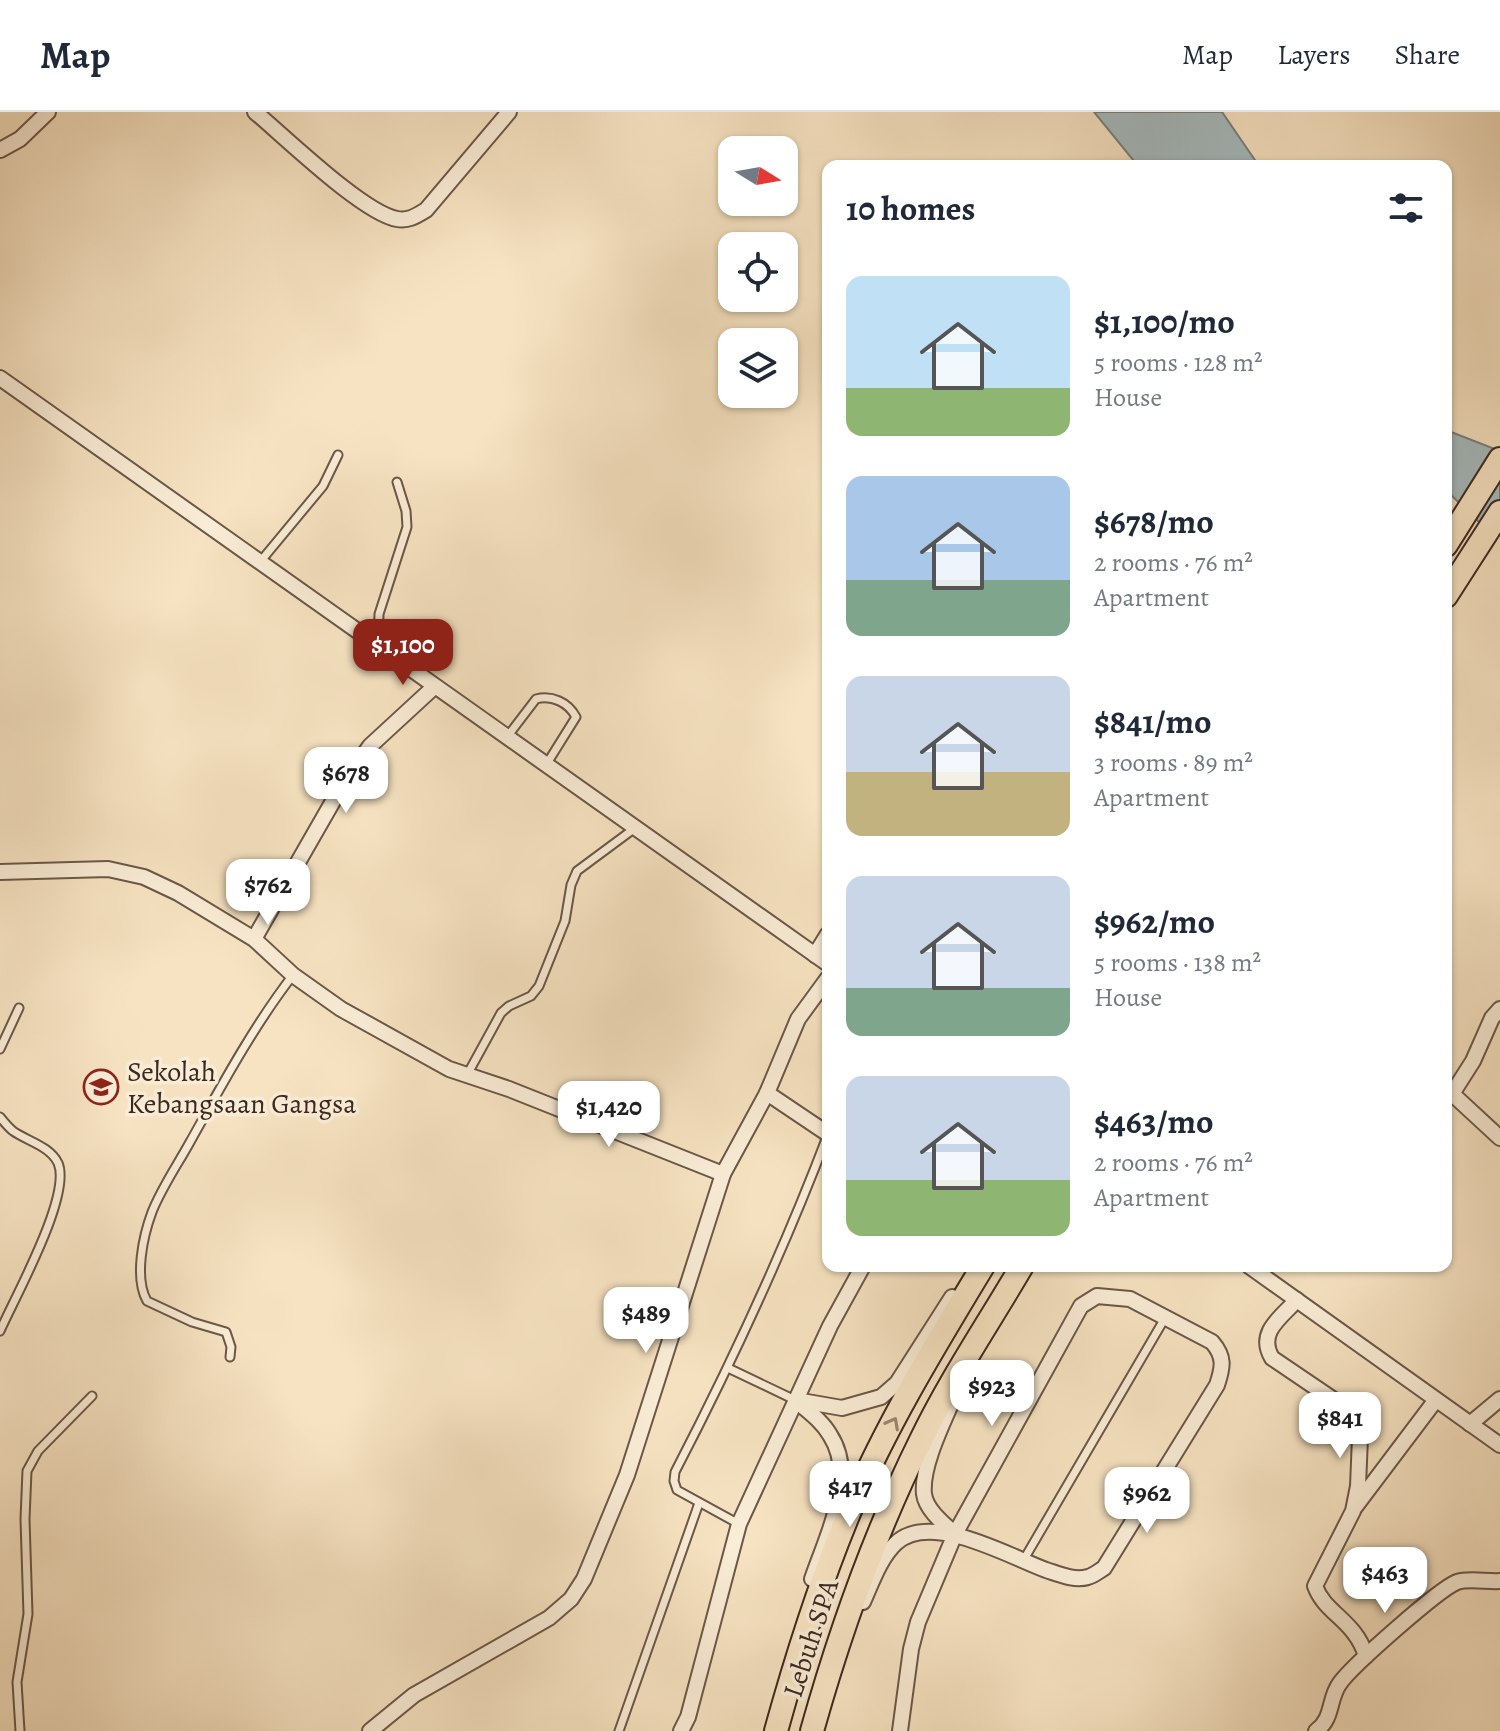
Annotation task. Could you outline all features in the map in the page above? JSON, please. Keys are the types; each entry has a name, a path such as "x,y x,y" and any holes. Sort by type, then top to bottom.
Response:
{"highway":[{"path":"1452,535 1500,459"},
{"path":"1452,587 1500,512"},
{"name":"Lebuh SPA","path":"776,1731 821,1588 853,1506 921,1368 979,1272"},
{"name":"Lebuh SPA","path":"812,1731 852,1600 889,1508 921,1439 1018,1272"}],"street":[{"path":"0,150 20,139 48,112"},
{"path":"255,112 271,117 364,204 401,220 414,218 426,210 509,112"},
{"path":"0,378 822,960"},
{"path":"254,939 344,782 370,746 434,687"},
{"path":"0,872 108,869 144,877 178,893 254,939 293,975 341,1009 449,1069 509,1089 723,1174"},
{"path":"815,955 822,944"},
{"path":"370,1731 414,1695 549,1618 571,1599 603,1537 627,1475 723,1174 767,1093 798,1019 822,986"},
{"path":"1452,1089 1464,1079 1492,1018 1500,1009"},
{"path":"767,1093 822,1130"},
{"path":"1452,1094 1500,1138"},
{"path":"681,1731 688,1717 739,1524 830,1326 860,1272"},
{"path":"795,1400 842,1408 881,1397 897,1383 959,1287 976,1272"},
{"path":"1257,1272 1500,1445"},
{"path":"823,1693 884,1557 909,1534 955,1534 1068,1578 1088,1577 1104,1568 1217,1385 1223,1367 1222,1353 1212,1342 1130,1299 1113,1295 1097,1296 1081,1306 955,1534 918,1622 911,1649 900,1731"},
{"path":"1297,1300 1272,1327 1266,1347 1272,1358 1337,1402 1355,1419 1360,1437 1358,1486 1353,1511"},
{"path":"955,1534 931,1509 924,1495 925,1483 939,1432 975,1346"},
{"path":"1470,1424 1500,1399"},
{"path":"789,1684 791,1643 834,1516 840,1486 839,1459 832,1437 795,1400"},
{"path":"1366,1656 1361,1640 1319,1596 1315,1586 1353,1511 1435,1401"},
{"path":"1316,1731 1330,1714 1333,1696 1340,1683 1366,1656 1458,1581 1500,1581"}],"lane":[{"path":"260,562 323,486 338,455"},
{"path":"378,646 379,614 407,527 406,511 397,482"},
{"path":"507,737 536,699 548,696 571,708 576,717 546,765"},
{"path":"467,1075 501,1013 531,996 539,986 565,921 571,885 577,871 635,828"},
{"path":"230,1357 231,1347 226,1332 192,1322 147,1301 142,1274 146,1234 152,1211 216,1095 269,1006 293,975"},
{"path":"0,1049 19,1008"},
{"path":"0,1117 11,1130 50,1152 58,1162 61,1177 54,1212 0,1331"},
{"path":"739,1524 677,1490 675,1472 728,1368 822,1149"},
{"path":"1023,1561 1165,1317"},
{"path":"728,1368 795,1400"},
{"path":"20,1731 17,1682 28,1614 27,1471 38,1451 92,1396"},
{"path":"619,1731 699,1503"}],"water":[{"path":"1094,112 1222,112 1255,160 1133,160"},
{"path":"1452,432 1500,451 1500,535 1485,528 1452,496"}],"place":[{"name":"Sekolah Kebangsaan Gangsa","path":"101,1087"}]}
